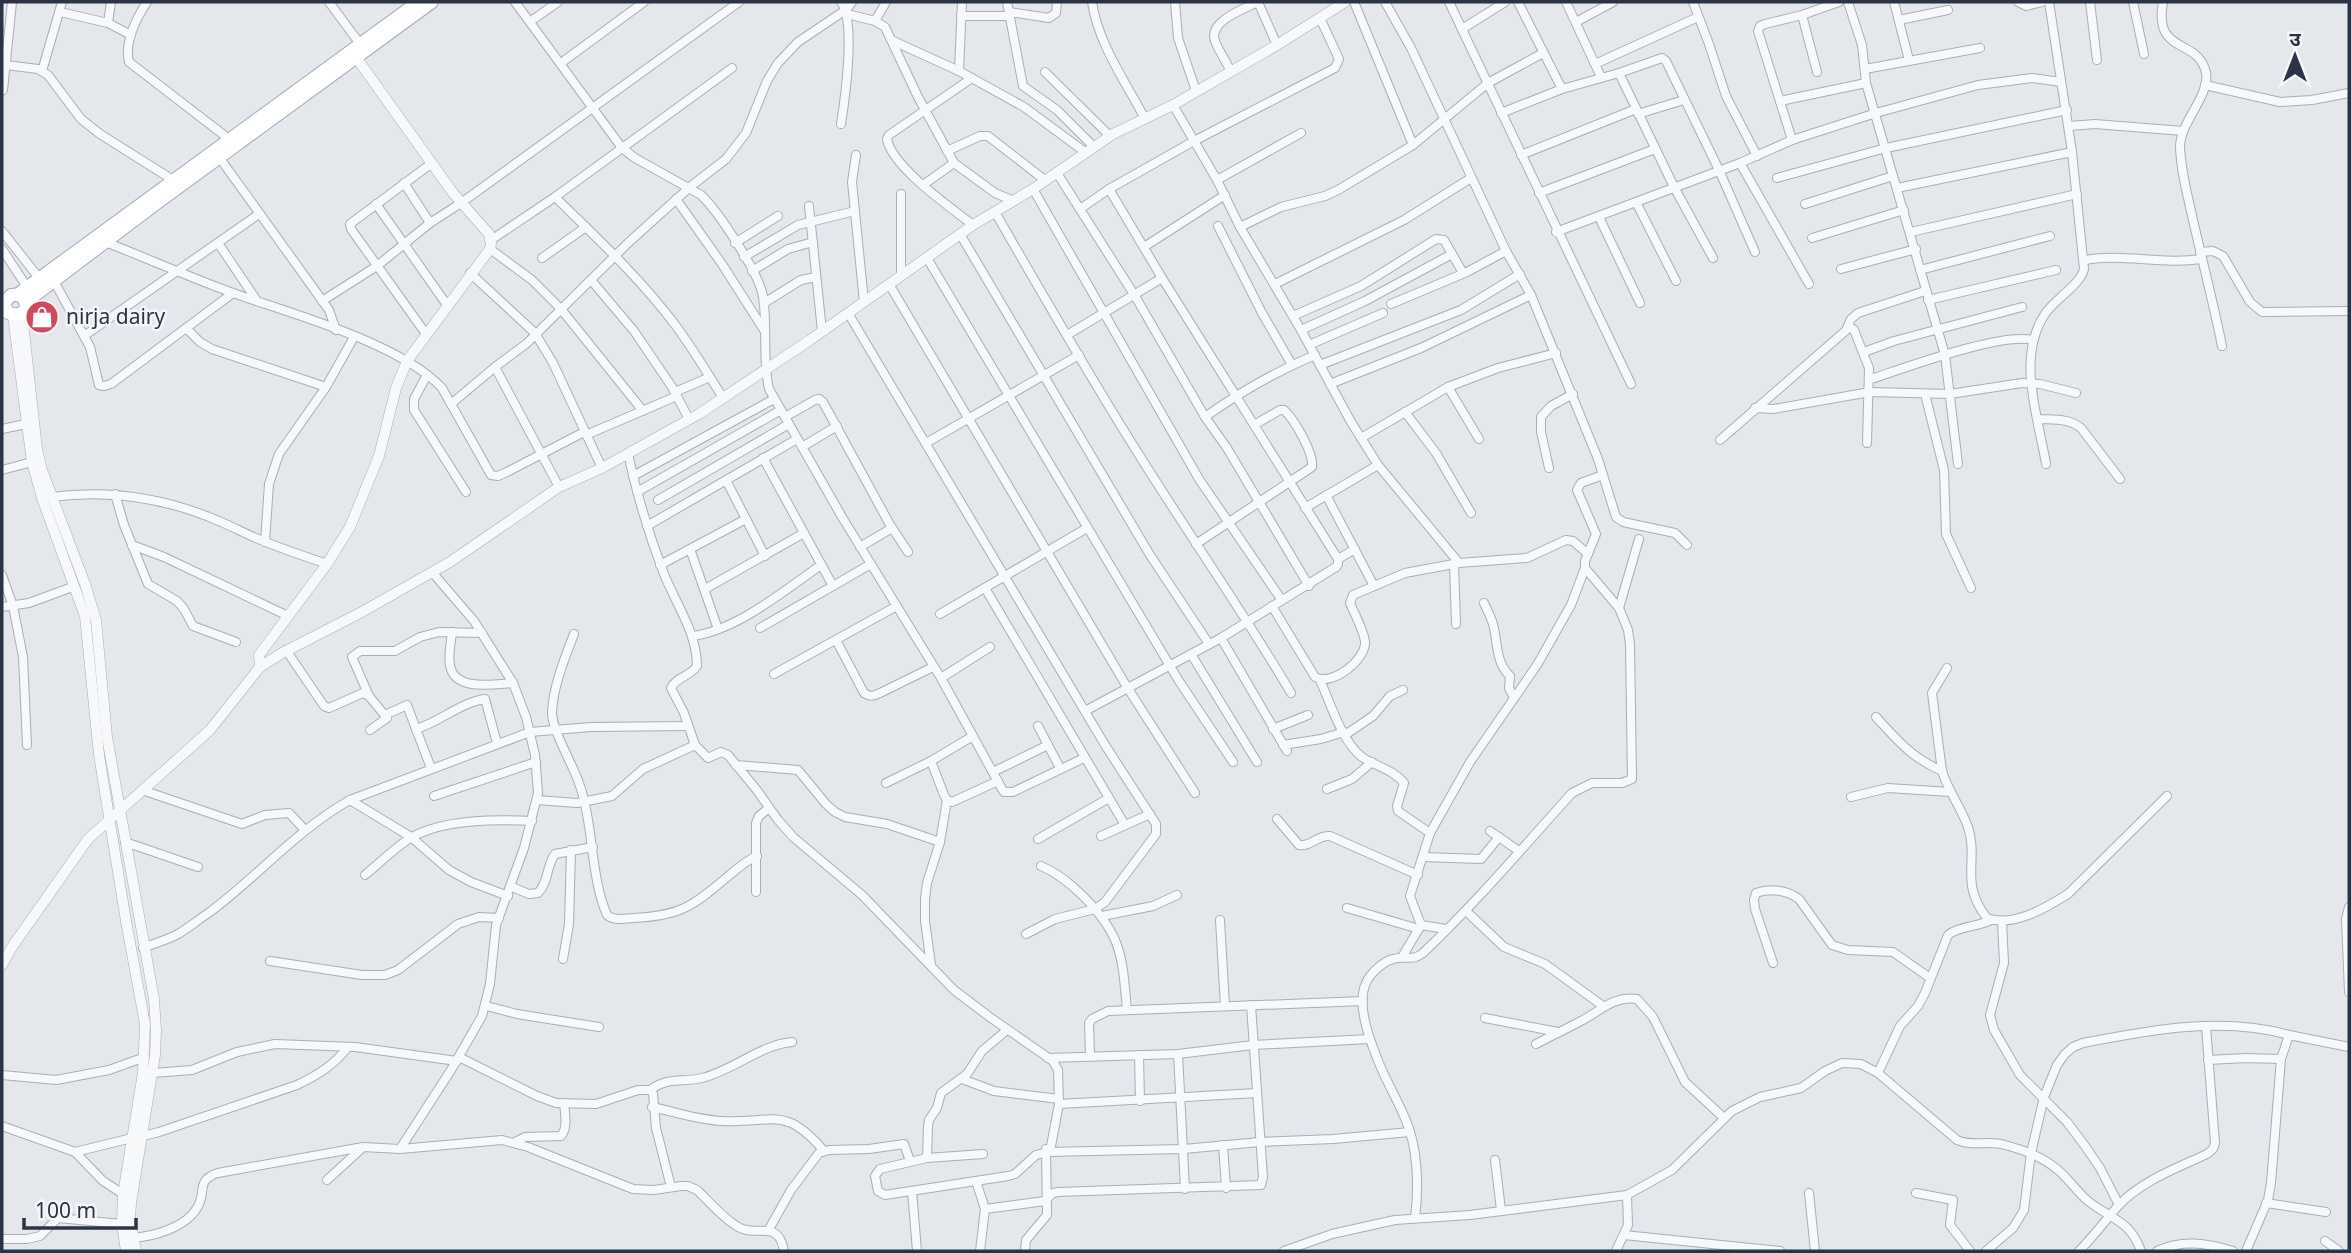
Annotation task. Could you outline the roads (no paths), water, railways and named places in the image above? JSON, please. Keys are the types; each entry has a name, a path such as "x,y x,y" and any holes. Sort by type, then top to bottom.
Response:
{"main road":[{"path":"14,306 39,278 219,158 418,2"},
{"path":"14,306 54,281 99,240 229,139 432,2"}],"street":[{"path":"3,90 12,2"},
{"path":"42,71 62,2"},
{"path":"108,23 111,2"},
{"path":"147,2 131,35 127,56 134,68 229,139"},
{"path":"329,2 356,51 432,163 461,203 489,234 490,245 532,280 561,309 643,411"},
{"path":"515,2 622,148 635,159 690,187 708,202 736,243 762,290 765,370 769,389 895,607 941,678 1004,792 1009,793 1084,758"},
{"path":"531,21 558,2"},
{"path":"561,63 644,2"},
{"path":"322,301 377,266 430,223 738,2"},
{"path":"876,21 886,2"},
{"path":"959,71 962,2"},
{"path":"1007,2 1023,86 1057,110 1090,149"},
{"path":"961,16 1009,14 1049,18 1056,13 1057,2"},
{"path":"1092,2 1104,43 1144,117"},
{"path":"1175,2 1178,38 1196,92"},
{"path":"1231,71 1214,39 1214,32 1218,25 1258,2 1277,45"},
{"path":"2,965 88,839 211,730 261,667 286,650 360,613 432,572 559,487 602,468 689,419 765,370 973,225 1046,181 1110,136 1196,92 1345,2"},
{"path":"1354,2 1413,145"},
{"path":"1385,2 1410,48 1506,251 1531,295 1573,394 1616,517 1623,522 1675,533 1687,545"},
{"path":"1449,2 1556,232 1631,384"},
{"path":"1462,29 1505,2"},
{"path":"1518,2 1562,89"},
{"path":"1566,2 1601,77"},
{"path":"1576,22 1613,2"},
{"path":"1693,2 1733,113 1757,156"},
{"path":"1792,140 1758,31 1760,26 1765,24 1839,2"},
{"path":"1848,2 1862,45 1866,83 1945,355 1958,464"},
{"path":"1894,2 1909,60"},
{"path":"2018,2 2026,6 2042,2"},
{"path":"2046,464 2030,354 2035,331 2046,313 2083,274 2085,260 2067,110 2049,2"},
{"path":"2090,2 2097,60"},
{"path":"2133,2 2144,54"},
{"path":"2163,2 2163,22 2169,37 2174,43 2188,48 2196,55 2206,72 2205,85 2183,131 2180,150 2200,255 2222,346"},
{"path":"847,7 885,27 954,163 995,193 1014,201"},
{"path":"841,124 847,67 847,7"},
{"path":"451,404 517,351 676,199 726,159 738,146 752,120 767,81 788,52 847,7"},
{"path":"1899,20 1948,10"},
{"path":"60,12 108,23 131,35"},
{"path":"1802,15 1817,72"},
{"path":"1595,64 1698,17"},
{"path":"1080,209 1194,141 1335,68 1339,60 1321,18"},
{"path":"891,40 972,78 1090,149"},
{"path":"1865,69 1980,48"},
{"path":"1240,227 1281,207 1332,194 1413,145 1488,83 1543,53"},
{"path":"1501,113 1562,89 1619,74 1662,58 1666,61 1719,170 1755,252"},
{"path":"6,65 42,71 48,75 81,119 173,180"},
{"path":"261,667 259,655 327,564 350,527 379,456 396,388 407,361 490,245 732,68"},
{"path":"1045,72 1110,136"},
{"path":"1619,74 1674,187 1713,258"},
{"path":"972,78 887,138 894,154 923,185 973,225"},
{"path":"1556,232 1740,163 1792,140 1876,113 1978,85 2032,78 2061,82"},
{"path":"1780,100 1866,83"},
{"path":"2205,85 2280,102 2312,100 2349,93"},
{"path":"1521,155 1637,112 1684,100"},
{"path":"1173,105 1361,438 1378,465 1456,563 1456,624"},
{"path":"1777,178 1886,148 2067,110"},
{"path":"2069,126 2095,124 2183,131"},
{"path":"1217,180 1301,133"},
{"path":"947,151 980,135 988,136 1046,181"},
{"path":"1539,193 1655,149"},
{"path":"1897,188 2072,152"},
{"path":"856,155 852,182 864,302"},
{"path":"219,158 322,301 334,321 336,330"},
{"path":"426,334 350,224 432,163"},
{"path":"923,185 954,163"},
{"path":"1740,163 1809,284"},
{"path":"1057,173 1135,296 1205,417 1227,448 1309,586"},
{"path":"1805,204 1892,176"},
{"path":"1275,284 1405,220 1471,178"},
{"path":"404,183 430,223"},
{"path":"1033,189 1199,479 1281,599"},
{"path":"1085,710 1221,638 1281,599 1309,586 1338,564 1338,559 1162,278 1110,189"},
{"path":"901,194 901,276"},
{"path":"1911,232 2077,194"},
{"path":"1144,247 1225,195"},
{"path":"555,197 615,256 676,326 723,398"},
{"path":"676,199 765,331"},
{"path":"1636,202 1676,281"},
{"path":"376,204 447,305"},
{"path":"809,206 822,331"},
{"path":"1812,238 1904,210"},
{"path":"744,257 793,227 855,211"},
{"path":"995,212 1079,355 1291,693"},
{"path":"84,336 259,214"},
{"path":"736,243 778,216"},
{"path":"1599,217 1640,303"},
{"path":"1218,226 1262,313 1293,365"},
{"path":"542,258 586,227"},
{"path":"2,230 39,278"},
{"path":"960,234 1150,555 1209,644"},
{"path":"1920,270 2050,236"},
{"path":"1293,316 1361,286 1436,239 1444,240 1463,273"},
{"path":"99,240 177,272 354,337 407,361 442,388 491,475 498,476 507,472 585,433 643,411 710,377"},
{"path":"752,271 788,249 813,242"},
{"path":"218,243 257,301"},
{"path":"2,249 37,449 51,497 96,620 107,737 154,999 156,1030 153,1073 123,1194 122,1224 126,1251"},
{"path":"1841,269 1916,249"},
{"path":"1391,304 1506,251"},
{"path":"2085,260 2109,257 2170,262 2218,252 2250,302 2262,312 2349,311"},
{"path":"1301,330 1364,301 1452,254"},
{"path":"926,258 1179,681 1233,762"},
{"path":"1720,440 1847,328 1858,313 1927,295 2056,270"},
{"path":"470,273 535,333 553,363 602,468"},
{"path":"1320,365 1461,310 1520,274"},
{"path":"764,303 801,280 816,277"},
{"path":"1067,335 1162,278"},
{"path":"591,280 634,331 676,394 689,419"},
{"path":"54,281 90,348 99,385 104,386 111,384 233,293"},
{"path":"889,284 1127,687 1195,793"},
{"path":"1330,384 1422,348 1531,295"},
{"path":"14,306 32,462 42,498 85,616 99,755 145,1024 145,1057 131,1203 136,1251"},
{"path":"1864,352 1894,341 2022,307"},
{"path":"848,313 1105,745 1158,829 1110,896 1095,909 1055,919 1026,934"},
{"path":"1310,345 1384,313"},
{"path":"1847,328 1853,327 1870,368 1867,443"},
{"path":"186,328 212,349 326,387"},
{"path":"265,542 272,472 279,454 326,387 354,337"},
{"path":"1871,379 1945,355 2015,338 2033,340"},
{"path":"1361,438 1448,387 1497,368 1556,353"},
{"path":"926,443 1079,355"},
{"path":"1205,417 1235,395 1273,373 1315,355"},
{"path":"495,367 559,487"},
{"path":"427,375 414,399 414,410 466,492"},
{"path":"1755,408 1774,409 1870,392 1950,394 2032,382 2076,393"},
{"path":"1448,387 1479,439"},
{"path":"1549,468 1541,432 1541,417 1550,406 1573,394"},
{"path":"1925,394 1944,470 1945,534 1971,587"},
{"path":"633,476 775,399"},
{"path":"637,492 819,399 828,410 892,528 908,552"},
{"path":"1196,544 1312,467 1313,461 1291,417 1284,410 1254,425"},
{"path":"1405,412 1436,453 1471,513"},
{"path":"658,500 785,417"},
{"path":"2038,419 2074,422 2120,479"},
{"path":"2,429 26,424"},
{"path":"802,447 837,426"},
{"path":"647,526 797,439"},
{"path":"628,454 660,565 692,636 697,666 671,688 684,713 695,745 708,758 724,752 793,837 862,895 954,990 1057,1064 1059,1102 1051,1146 1032,1158 1015,1174 881,1194 876,1176 880,1169 927,1158 983,1154"},
{"path":"763,458 833,586"},
{"path":"2,470 32,462"},
{"path":"1306,508 1378,465"},
{"path":"1420,927 1409,896 1430,833 1470,762 1537,665 1571,605 1596,534 1577,490 1581,483 1603,475"},
{"path":"726,480 765,556"},
{"path":"51,497 80,493 115,494 180,506 265,542 327,564"},
{"path":"115,494 132,545 151,587 177,601 193,626 236,642"},
{"path":"1326,495 1374,586"},
{"path":"660,565 746,519"},
{"path":"860,547 892,528"},
{"path":"940,614 1087,528"},
{"path":"705,589 804,533"},
{"path":"1619,608 1639,539"},
{"path":"1320,680 1336,676 1345,670 1353,664 1363,649 1364,639 1350,603 1353,595 1405,573 1456,563 1527,558 1566,541 1573,541 1588,554"},
{"path":"132,545 164,557 288,616"},
{"path":"690,549 718,629"},
{"path":"1338,559 1355,549"},
{"path":"760,628 871,564"},
{"path":"692,636 718,629 757,609 821,565"},
{"path":"1415,1218 1416,1167 1410,1132 1369,1038 1363,1001 1367,980 1389,960 1415,958 1466,911 1581,786 1592,783 1622,783 1632,779 1628,630 1619,608 1585,568"},
{"path":"400,1149 458,1059 486,1006 499,918 512,887 537,800 536,762 530,732 513,683 474,621 432,572"},
{"path":"2,575 13,606 23,657 27,744"},
{"path":"2,607 29,603 75,586"},
{"path":"985,588 1125,825"},
{"path":"1484,603 1493,625 1500,660 1510,676 1509,688 1514,698"},
{"path":"1272,606 1310,670 1320,680 1345,734 1360,755 1404,783 1396,806 1398,811 1430,833"},
{"path":"774,674 895,607"},
{"path":"370,730 387,718 369,696 352,657 360,651 396,652 420,637 439,632 482,634"},
{"path":"452,632 450,666 454,675 463,682 477,685 513,683"},
{"path":"574,634 564,660 551,714 585,802 604,909 610,918 661,917 688,908 757,856"},
{"path":"1221,638 1285,748 1345,734 1373,716 1390,696 1403,690"},
{"path":"836,639 868,695 880,693 933,667"},
{"path":"941,678 990,647"},
{"path":"286,650 324,706 329,708 363,693 369,696"},
{"path":"1191,654 1257,762"},
{"path":"1947,668 1932,693 1942,771 1970,835 1972,888 1983,912 1991,920"},
{"path":"416,729 431,725 476,700 485,699 497,743"},
{"path":"384,715 407,705 430,768"},
{"path":"1273,729 1308,715"},
{"path":"1876,718 1906,751 1942,771"},
{"path":"143,948 189,927 224,901 305,830 351,800 530,732 688,726"},
{"path":"1038,726 1060,768"},
{"path":"886,783 973,736"},
{"path":"537,800 577,803 612,796 643,769 695,745"},
{"path":"947,800 957,801 1048,745"},
{"path":"930,761 947,800 940,842 927,883 925,899 931,965"},
{"path":"433,796 536,762"},
{"path":"1327,789 1352,779 1371,762"},
{"path":"736,765 798,770 826,804 845,817 887,824 940,842"},
{"path":"1851,797 1888,788 1950,792"},
{"path":"142,790 242,824 265,815 289,813 305,830"},
{"path":"1878,1073 1896,1032 1918,1006 1950,933 1991,920 2002,921 2035,911 2068,894 2167,796"},
{"path":"1038,839 1109,798"},
{"path":"351,800 411,838 449,870 508,896"},
{"path":"755,892 757,818 769,808"},
{"path":"1101,836 1150,814"},
{"path":"1277,819 1298,845 1309,844 1324,835 1330,836 1418,875"},
{"path":"365,876 411,838 430,829 484,821 532,821"},
{"path":"1490,831 1519,851"},
{"path":"1423,857 1481,859 1499,837"},
{"path":"125,842 198,867"},
{"path":"512,887 529,894 538,893 545,883 552,856 593,847"},
{"path":"563,959 569,924 571,850"},
{"path":"1041,866 1068,882 1102,916 1120,952 1127,1010"},
{"path":"1773,963 1754,900 1756,893 1765,890 1792,894 1799,899 1832,945 1847,950 1893,952 1930,978"},
{"path":"1102,916 1153,906 1177,895"},
{"path":"2349,907 2346,919 2349,992"},
{"path":"1347,908 1420,927 1446,929"},
{"path":"1466,911 1504,947 1545,964 1603,1006"},
{"path":"270,961 362,975 385,975 398,970 458,924 479,917 499,918"},
{"path":"1220,919 1225,1006"},
{"path":"2002,921 2004,963 1991,1021 2012,1064 2067,1122 2095,1159 2119,1205"},
{"path":"1402,957 1420,927"},
{"path":"1536,1044 1584,1020 1603,1006 1630,998 1637,999 1653,1017 1685,1082 1724,1118"},
{"path":"1090,1056 1089,1031 1092,1019 1108,1011 1363,1001"},
{"path":"985,1209 1040,1203 1058,1192 1261,1185 1263,1177 1251,1005"},
{"path":"486,1006 517,1014 599,1027"},
{"path":"1485,1018 1559,1032"},
{"path":"2079,1251 2119,1205 2151,1181 2213,1149 2215,1143 2206,1027"},
{"path":"1986,1251 2013,1228 2024,1210 2031,1153 2044,1097 2057,1065 2073,1047 2149,1031 2243,1027 2349,1047"},
{"path":"927,1158 928,1127 941,1093 962,1079 982,1051 1007,1030"},
{"path":"2246,1251 2272,1184 2281,1059 2290,1035"},
{"path":"1048,1058 1178,1054 1253,1045 1369,1038"},
{"path":"650,1090 671,1080 704,1078 749,1059 772,1045 793,1042"},
{"path":"153,1073 192,1070 237,1052 275,1044 348,1047 458,1059 546,1101 596,1104 645,1088 653,1093 652,1107 656,1128 671,1187"},
{"path":"75,1152 159,1132 298,1085 319,1074 348,1047"},
{"path":"1178,1054 1185,1189"},
{"path":"1139,1055 1140,1101"},
{"path":"2,1075 56,1080 109,1070 145,1057"},
{"path":"2208,1060 2281,1059"},
{"path":"1284,1251 1332,1234 1415,1218 1470,1215 1627,1195 1672,1170 1732,1111 1760,1097 1801,1088 1834,1065 1851,1062 1878,1073 1957,1140 1970,1144 1997,1143 2031,1153 2057,1169 2084,1197 2128,1226 2141,1251"},
{"path":"962,1079 994,1091 1059,1102 1140,1101 1258,1093"},
{"path":"515,1142 525,1137 561,1136 565,1127 564,1103"},
{"path":"652,1107 721,1121 782,1119 805,1131 824,1151"},
{"path":"2,1126 75,1152 103,1181 123,1194"},
{"path":"1046,1149 1184,1149 1410,1132"},
{"path":"133,1238 164,1231 195,1212 208,1176 363,1147 400,1149 502,1140 515,1142 633,1189 654,1190 688,1186 697,1190 739,1228 779,1235 784,1251"},
{"path":"768,1231 812,1160 824,1151 869,1149 904,1143 910,1161"},
{"path":"1223,1145 1226,1188"},
{"path":"327,1180 363,1147"},
{"path":"1025,1251 1026,1240 1047,1215 1046,1149"},
{"path":"1495,1160 1501,1210"},
{"path":"976,1181 985,1209 980,1251"},
{"path":"912,1191 917,1251"},
{"path":"1809,1193 1815,1251"},
{"path":"1916,1194 1953,1200 1950,1226 1970,1251"},
{"path":"1616,1251 1629,1216 1627,1195"},
{"path":"2266,1203 2326,1212"},
{"path":"2,1239 40,1236 58,1218 122,1224"},
{"path":"1624,1235 1780,1251"},
{"path":"2325,1241 2339,1251"},
{"path":"2157,1251 2174,1245 2200,1244 2233,1251"}],"place":[{"name":"nirja dairy","path":"42,317"}]}
